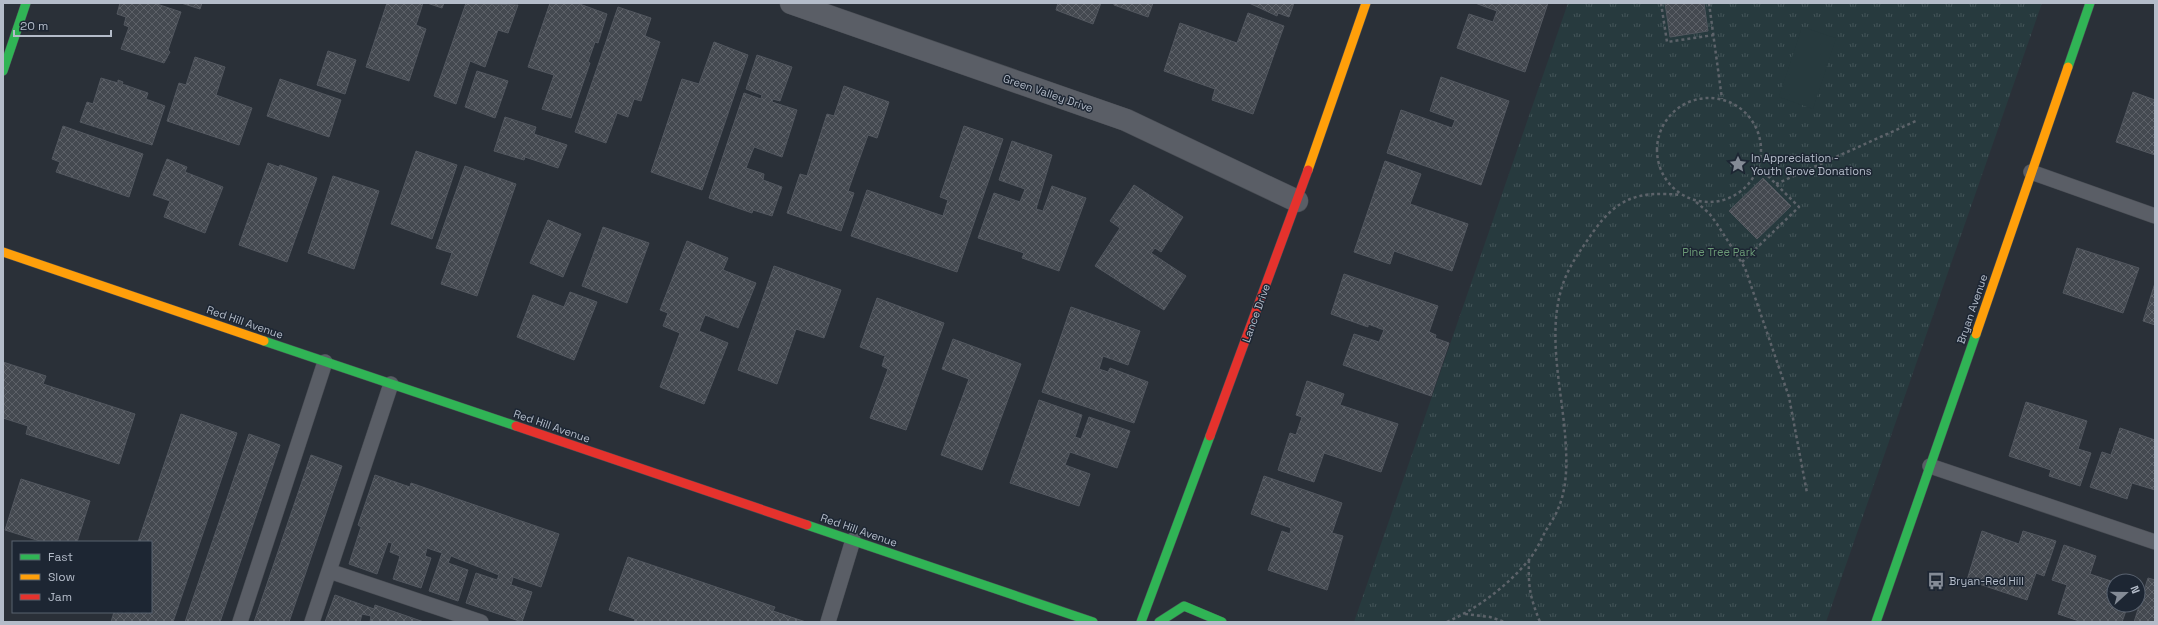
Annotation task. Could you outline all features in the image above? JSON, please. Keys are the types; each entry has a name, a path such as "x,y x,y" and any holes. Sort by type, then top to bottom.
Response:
{"main road":[{"path":"3,71 26,3"},
{"name":"Lance Drive","path":"1141,622 1297,201 1366,3"},
{"name":"Bryan Avenue","path":"1876,622 2090,3"},
{"name":"Red Hill Avenue","path":"3,252 854,540 1085,621"},
{"path":"1159,622 1184,606 1222,622"}],"street":[{"name":"Green Valley Drive","path":"791,3 1126,120 1297,201"}],"lane":[{"path":"2031,172 2155,216"},
{"path":"240,622 325,362"},
{"path":"312,622 391,384"},
{"path":"1930,466 2155,542"},
{"path":"828,622 854,540"},
{"path":"329,571 481,622"}],"path":[{"path":"1661,3 1667,42 1714,35"},
{"path":"1709,3 1722,99"},
{"path":"1696,202 1714,203 1732,198 1747,187 1757,172 1761,154 1760,136 1752,120 1739,107 1722,99 1704,98 1688,102 1674,111 1663,123 1658,138 1656,154 1659,165 1668,184 1681,196 1696,202 1709,213 1742,262 1764,320 1789,397 1807,493"},
{"path":"1776,184 1916,121"},
{"path":"1742,262 1799,207 1758,167"},
{"path":"1447,622 1465,614 1495,594 1529,560 1558,509 1564,489 1566,446 1562,395 1556,355 1556,324 1560,298 1566,278 1581,249 1605,216 1617,205 1639,196 1681,196"},
{"path":"1529,560 1528,581 1531,602 1540,622"},
{"path":"1465,614 1490,617 1505,622"}],"green space":[{"name":"Pine Tree Park","path":"1568,3 2042,3 1826,622 1354,622"},
{"path":"1802,27 1836,38 1813,109 1779,97"}],"building":[{"path":"120,3 154,3 181,12 168,50 170,52 164,63 121,49 129,27 124,25 126,17 117,14"},
{"path":"181,3 202,3 200,9"},
{"path":"387,3 423,3 416,25 426,29 409,81 366,67"},
{"path":"427,3 444,3 442,8"},
{"path":"466,3 518,5 508,33 498,30 485,67 470,61 456,104 434,96"},
{"path":"550,3 577,3 607,14 598,43 595,42 588,62 590,63 571,118 542,109 554,75 528,67"},
{"path":"1058,3 1101,3 1093,24 1056,10"},
{"path":"1114,3 1153,3 1148,17 1114,5"},
{"path":"1249,3 1294,3 1289,17 1278,13 1277,16"},
{"path":"1475,3 1548,3 1525,72 1457,48 1469,14 1493,22 1497,11"},
{"path":"1665,3 1704,3 1708,31 1670,37"},
{"path":"618,7 651,18 645,36 660,42 641,101 634,99 628,117 617,113 606,143 575,132"},
{"path":"1248,13 1284,26 1253,114 1212,100 1215,89 1164,71 1180,23 1237,43"},
{"path":"714,42 748,55 702,190 651,172 682,79 699,84"},
{"path":"328,51 356,60 345,94 317,85"},
{"path":"757,55 792,67 780,101 773,99 772,102 797,110 782,157 754,147 746,168 764,174 763,180 782,187 772,216 753,210 752,213 709,198 744,93 761,99 762,95 746,89"},
{"path":"195,57 225,67 216,95 252,108 239,145 167,121 179,83 186,85"},
{"path":"477,71 508,81 495,118 465,107"},
{"path":"1441,77 1509,101 1481,185 1387,153 1401,110 1452,128 1455,120 1430,111"},
{"path":"101,78 118,83 118,80 123,82 122,84 148,93 146,99 165,106 152,145 80,122 87,102 93,104"},
{"path":"280,79 341,100 329,137 267,116"},
{"path":"844,86 889,102 877,138 868,135 848,191 854,193 841,231 787,213 800,174 807,176 827,114 834,116"},
{"path":"2133,92 2155,100 2155,155 2116,142"},
{"path":"505,117 536,127 534,134 567,145 558,168 525,157 524,160 494,151"},
{"path":"63,126 143,154 129,197 56,172 60,162 52,159"},
{"path":"964,126 1003,139 957,272 851,236 867,190 943,216 948,200 940,197"},
{"path":"1012,141 1052,155 1036,209 1043,211 1052,186 1086,198 1059,271 1022,258 1024,253 978,238 994,193 1020,202 1025,189 999,180"},
{"path":"416,151 457,165 432,239 391,224"},
{"path":"167,159 187,167 185,172 223,187 205,233 164,217 170,201 153,195"},
{"path":"1385,161 1421,174 1410,204 1468,224 1452,271 1394,251 1390,264 1354,252"},
{"path":"268,163 279,167 280,165 317,178 287,262 239,245"},
{"path":"465,166 516,184 477,296 441,284 452,253 436,248"},
{"path":"333,176 379,191 354,269 308,253"},
{"path":"1763,178 1791,206 1757,239 1729,211"},
{"path":"1134,185 1183,217 1161,252 1155,248 1151,253 1186,276 1164,310 1095,266 1120,228 1110,221"},
{"path":"548,220 581,234 563,277 530,263"},
{"path":"603,227 649,243 627,303 582,286"},
{"path":"687,241 728,258 723,270 756,283 738,328 705,315 699,331 728,343 704,404 660,387 680,333 663,326 668,313 660,310"},
{"path":"2077,248 2139,268 2123,313 2063,293"},
{"path":"774,266 841,290 824,338 796,329 777,384 738,370"},
{"path":"1344,274 1438,306 1429,332 1436,335 1435,338 1449,343 1431,396 1343,365 1354,334 1379,342 1384,330 1368,324 1368,327 1331,314"},
{"path":"2155,283 2155,325 2143,321"},
{"path":"570,292 597,302 574,360 517,337 533,295 564,307"},
{"path":"877,298 944,323 906,430 870,418 888,369 882,366 885,356 860,347"},
{"path":"1071,307 1140,331 1128,365 1103,356 1099,369 1108,372 1110,368 1148,382 1134,423 1042,392"},
{"path":"953,339 1021,364 982,470 941,455 969,379 942,369"},
{"path":"3,362 46,376 43,384 135,414 119,464 26,434 28,426 3,418"},
{"path":"1307,381 1344,394 1340,405 1398,424 1381,472 1324,453 1314,482 1278,470 1290,433 1296,435 1302,417 1296,415"},
{"path":"1039,400 1082,415 1075,437 1081,439 1089,417 1130,431 1117,468 1070,452 1065,465 1090,474 1079,506 1010,483"},
{"path":"2026,402 2087,421 2078,449 2091,453 2080,486 2049,476 2051,470 2009,456"},
{"path":"181,414 237,433 173,622 111,622 114,613 152,613 152,541 138,541"},
{"path":"2120,428 2155,440 2155,490 2132,483 2127,499 2090,487 2102,452 2111,455"},
{"path":"249,434 280,445 220,622 185,622"},
{"path":"311,455 342,466 289,622 254,622"},
{"path":"375,475 410,487 411,483 559,534 541,587 513,577 511,585 532,592 522,622 466,603 476,573 497,580 499,575 451,556 448,563 468,570 458,601 429,591 442,553 427,548 425,556 431,558 421,588 393,579 400,556 390,552 392,543 388,542 377,574 349,564 361,527 358,525"},
{"path":"1264,476 1342,503 1332,533 1343,536 1327,590 1268,570 1282,531 1290,534 1291,528 1251,514"},
{"path":"21,479 90,501 77,541 40,541 5,530"},
{"path":"1982,531 2019,544 2023,531 2056,541 2044,576 2036,573 2027,600 1967,580"},
{"path":"2064,545 2096,556 2090,574 2106,579 2106,613 2125,613 2122,622 2082,622 2058,614 2067,585 2052,580"},
{"path":"628,557 775,607 773,611 806,622 634,622 635,619 609,610"},
{"path":"2148,578 2155,580 2155,622 2134,622 2137,613 2146,613 2146,584"},
{"path":"335,595 374,609 375,605 424,622 370,622 371,616 362,614 360,622 325,622"}],"traffic: fast":[{"path":"3,71 26,3"},
{"path":"2068,67 2090,3"},
{"path":"1876,622 1976,334"},
{"path":"264,341 516,426"},
{"path":"1141,622 1210,436"},
{"path":"807,525 1093,622"},
{"path":"1159,622 1184,606 1222,622"}],"traffic: slow":[{"path":"1308,170 1366,3"},
{"path":"1976,334 2068,67"},
{"path":"3,252 264,341"}],"traffic: jam":[{"path":"1210,436 1308,170"},
{"path":"516,426 807,525"}],"place":[{"name":"In Appreciation - Youth Grove Donations","path":"1738,164"},
{"name":"Bryan-Red Hill","path":"1936,581"}]}
